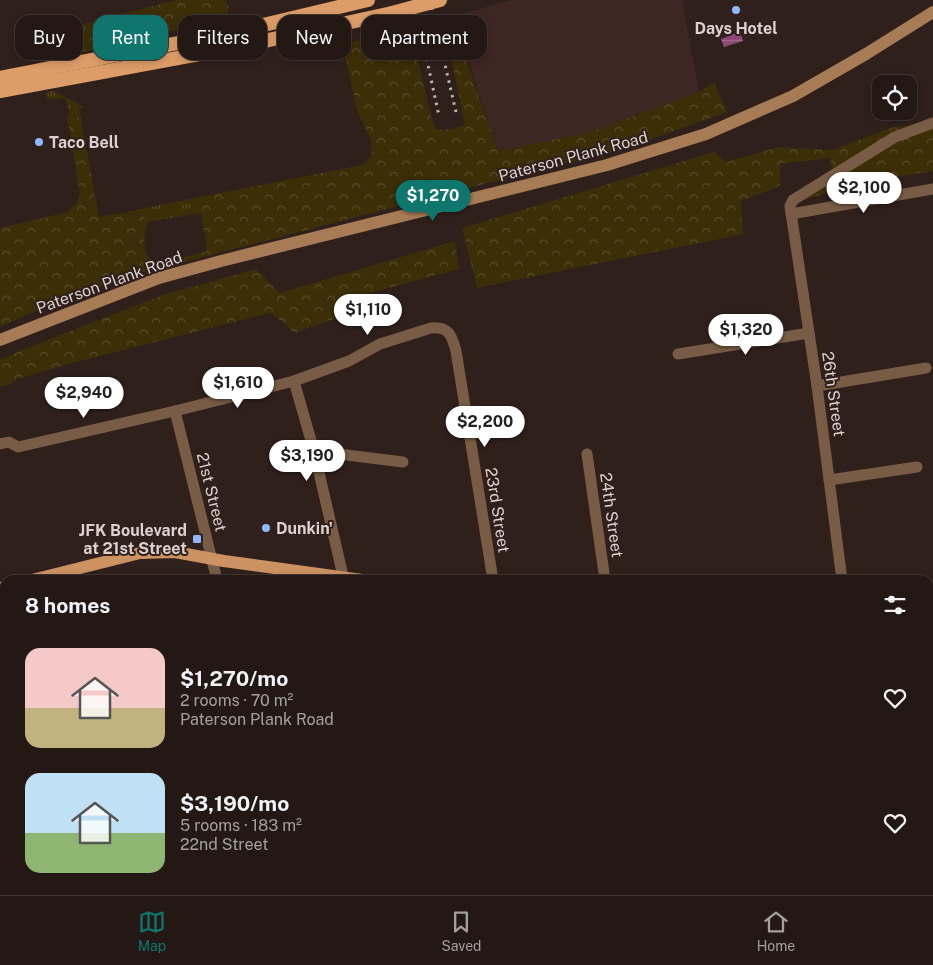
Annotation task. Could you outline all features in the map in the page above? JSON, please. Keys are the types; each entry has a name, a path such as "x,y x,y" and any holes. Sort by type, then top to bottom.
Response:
{"highway":[{"path":"0,78 234,32 368,0"},
{"path":"0,91 237,47 392,13 440,0"}],"main road":[{"name":"Paterson Plank Road","path":"0,340 160,278 221,261 607,165 706,134 793,96 866,54 933,12"},
{"path":"51,575 140,552 175,552 318,575"}],"street":[{"path":"933,124 895,137 793,200 790,206 791,214 933,189"},
{"name":"26th Street","path":"791,214 817,386 841,575"},
{"name":"23rd Street","path":"294,381 349,362 380,344 431,328 439,327 446,330 452,337 456,351 492,575"},
{"path":"678,354 809,333"},
{"path":"817,386 926,368"},
{"path":"0,444 9,442 18,447 175,411 294,381 314,451 343,575"},
{"name":"21st Street","path":"175,411 216,575"},
{"path":"314,451 403,462"},
{"name":"24th Street","path":"587,454 604,575"},
{"path":"829,480 917,467"}],"shaded area":[{"path":"511,0 682,0 699,92 590,132 498,151 469,60 487,60 487,15 458,15"},
{"path":"740,32 743,41 724,47 721,39"}],"green space":[{"path":"176,0 226,0 229,9 227,15 178,15 178,30 168,32 168,15 119,15"},
{"path":"93,22 93,50 83,52 83,24"},
{"path":"361,40 361,60 418,60 432,120 437,130 465,125 452,60 466,60 498,151 590,132 699,92 714,82 727,112 624,149 126,277 0,327 0,228 68,212 76,204 80,194 67,116 70,115 81,119 99,217 121,213 144,217 148,222 145,234 147,255 154,265 207,251 200,206 205,196 362,165 367,161 372,155 371,140 357,111 346,60 351,60 351,43"},
{"path":"49,91 54,91 84,107 79,109 81,119 70,115 66,99 48,99 45,96"},
{"path":"933,121 933,171 854,184 801,201 832,170 830,158 780,164 780,186 741,201 743,234 477,288 462,228 714,152 726,162 779,147 833,150 890,128"},
{"path":"205,196 200,206 201,213 148,222 139,216 121,213"},
{"path":"455,241 459,269 370,293 368,307 294,333 270,313 72,363 17,379 10,384 0,387 0,360 163,295 256,269 280,293"}],"railway":[{"path":"414,0 439,116"},
{"path":"430,0 456,112"}],"place":[{"name":"Days Hotel","path":"736,10"},
{"name":"Taco Bell","path":"39,142"},
{"name":"Dunkin'","path":"266,528"},
{"name":"JFK Boulevard at 21st Street","path":"197,539"}]}
